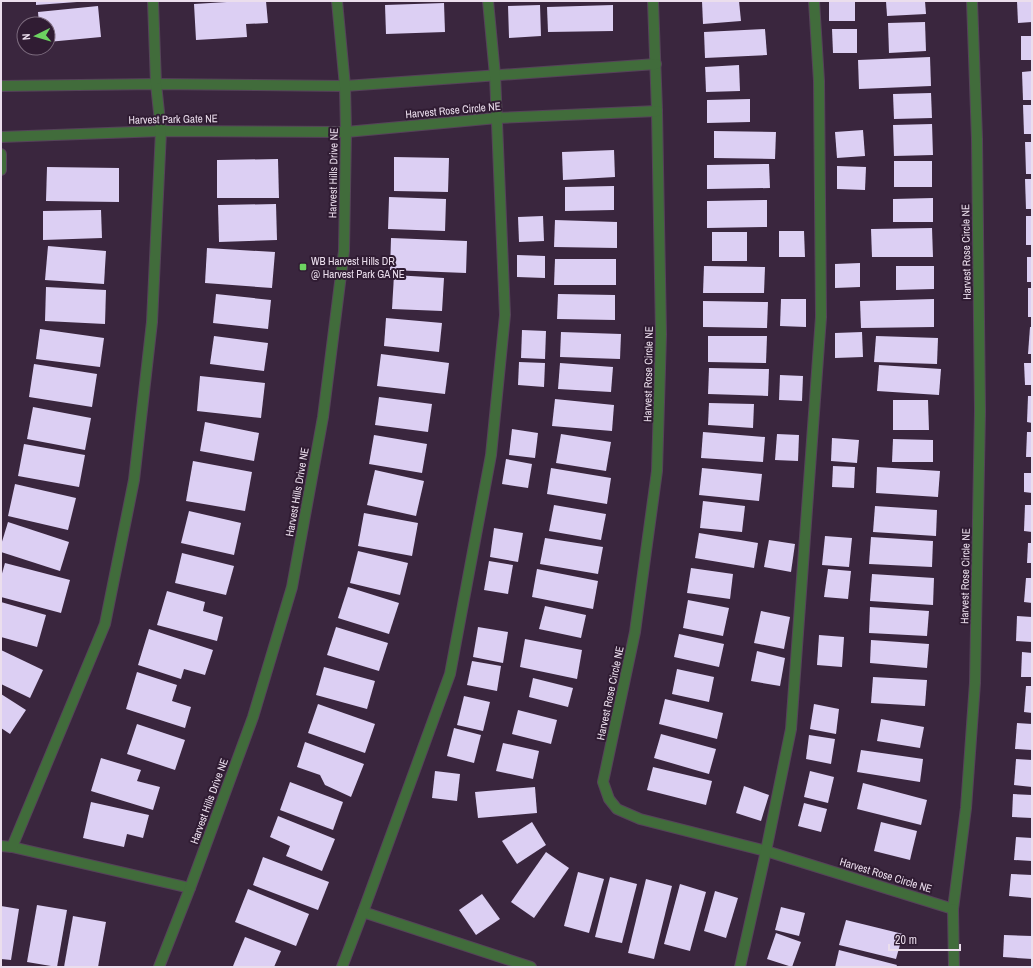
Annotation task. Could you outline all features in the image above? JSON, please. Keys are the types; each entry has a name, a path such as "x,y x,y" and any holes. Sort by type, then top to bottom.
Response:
{"street":[{"path":"12,847 105,624 134,480 152,322 161,130 156,84 153,1"},
{"name":"Harvest Hills Drive NE","path":"159,967 190,888 253,717 292,587 323,417 344,251 346,132 345,86 337,1"},
{"path":"342,967 450,674 491,455 505,315 498,118 488,1"},
{"name":"Harvest Rose Circle NE","path":"653,1 656,64 661,334 657,471 635,632 603,782 609,799 617,809 640,819 766,851 954,908 966,808 974,683 980,442 977,139 972,1"},
{"path":"740,967 791,729 821,317 819,81 814,1"},
{"path":"1,86 156,84 345,86 656,64"},
{"name":"Harvest Rose Circle NE","path":"346,132 498,118 657,111"},
{"name":"Harvest Park Gate NE","path":"1,137 161,130 346,132"},
{"path":"1,154 1,170"},
{"path":"1,846 12,847 190,888"},
{"path":"954,908 954,967"},
{"path":"363,912 531,967"}],"building":[{"path":"36,1 77,1 77,2 36,5"},
{"path":"266,1 268,23 246,24 247,37 196,40 194,4"},
{"path":"702,1 739,1 741,21 703,24"},
{"path":"829,1 855,1 855,21 829,21"},
{"path":"886,1 925,1 926,14 887,16"},
{"path":"1017,1 1032,1 1032,22 1018,23"},
{"path":"444,3 445,32 386,34 385,5"},
{"path":"540,5 541,36 509,38 508,6"},
{"path":"613,5 613,31 548,32 547,7"},
{"path":"98,6 101,37 56,41 56,16 38,16 38,12"},
{"path":"925,22 926,51 889,53 888,23"},
{"path":"765,29 767,55 705,58 704,32"},
{"path":"832,29 857,29 857,53 833,53"},
{"path":"1021,36 1032,36 1032,60 1021,60"},
{"path":"930,57 931,86 859,89 858,60"},
{"path":"739,65 740,91 706,92 705,67"},
{"path":"1032,71 1032,100 1023,100 1022,72"},
{"path":"931,93 932,118 894,119 893,94"},
{"path":"750,99 750,122 707,123 707,100"},
{"path":"1023,105 1032,105 1032,134 1024,134"},
{"path":"932,124 933,155 894,156 893,125"},
{"path":"863,130 865,156 837,158 835,132"},
{"path":"714,131 776,132 775,159 714,158"},
{"path":"1025,142 1032,142 1032,174 1026,174"},
{"path":"614,150 615,177 563,180 562,152"},
{"path":"394,157 449,158 448,192 394,191"},
{"path":"278,159 279,198 217,198 217,160"},
{"path":"894,161 932,161 932,187 894,187"},
{"path":"769,164 770,188 707,189 707,165"},
{"path":"837,166 866,167 865,190 837,189"},
{"path":"47,167 119,168 119,202 46,201"},
{"path":"1025,179 1032,179 1032,209 1026,209"},
{"path":"614,186 614,210 565,211 565,187"},
{"path":"389,197 446,199 445,231 388,229"},
{"path":"933,198 933,222 893,222 893,199"},
{"path":"767,200 767,227 707,228 707,201"},
{"path":"276,204 277,240 219,242 218,205"},
{"path":"101,210 102,238 43,240 43,211"},
{"path":"543,216 544,241 519,242 518,217"},
{"path":"1026,216 1032,216 1032,245 1026,245"},
{"path":"555,220 617,222 617,248 554,247"},
{"path":"932,228 933,257 872,257 871,229"},
{"path":"779,231 804,231 805,257 779,257"},
{"path":"712,232 747,232 747,261 712,261"},
{"path":"391,238 467,241 466,273 390,270"},
{"path":"48,246 106,251 104,284 45,280"},
{"path":"207,248 275,252 272,288 205,283"},
{"path":"517,255 545,256 545,278 517,277"},
{"path":"1027,257 1032,257 1032,282 1027,282"},
{"path":"555,259 616,259 616,285 554,285"},
{"path":"860,263 860,287 835,288 835,264"},
{"path":"704,266 765,267 764,293 703,293"},
{"path":"896,266 934,266 934,289 896,290"},
{"path":"394,275 444,278 442,311 392,309"},
{"path":"46,287 106,290 105,324 45,321"},
{"path":"1028,288 1032,288 1032,317 1028,317"},
{"path":"216,294 271,300 268,329 213,323"},
{"path":"558,294 615,295 615,320 557,319"},
{"path":"781,299 806,299 806,327 780,326"},
{"path":"934,299 934,327 861,328 860,301"},
{"path":"703,301 768,302 767,328 703,327"},
{"path":"386,318 442,323 439,352 384,346"},
{"path":"1030,327 1032,327 1032,354 1028,354"},
{"path":"40,329 104,338 100,367 36,359"},
{"path":"522,330 546,331 545,359 521,358"},
{"path":"561,332 621,334 620,359 560,357"},
{"path":"862,332 863,357 835,358 835,333"},
{"path":"214,336 268,343 264,371 210,364"},
{"path":"708,336 767,336 766,363 708,362"},
{"path":"876,336 938,338 937,364 874,362"},
{"path":"381,354 449,363 445,394 377,386"},
{"path":"519,362 545,363 544,387 518,385"},
{"path":"560,363 613,367 611,392 558,389"},
{"path":"1024,363 1032,363 1032,385 1025,385"},
{"path":"34,364 97,374 92,407 29,397"},
{"path":"879,365 941,369 939,395 877,391"},
{"path":"709,368 769,369 768,396 708,394"},
{"path":"780,375 803,376 802,401 779,400"},
{"path":"200,376 265,383 261,418 197,411"},
{"path":"1028,396 1032,396 1032,423 1027,422"},
{"path":"379,397 432,404 428,432 375,425"},
{"path":"555,399 614,405 612,431 552,426"},
{"path":"893,400 928,400 929,430 893,430"},
{"path":"709,403 754,404 753,428 708,425"},
{"path":"33,407 91,418 85,450 27,439"},
{"path":"205,422 259,433 254,461 200,451"},
{"path":"512,429 538,433 535,458 509,455"},
{"path":"703,432 765,437 763,462 701,458"},
{"path":"1027,432 1032,432 1032,457 1026,457"},
{"path":"561,434 611,442 606,471 556,463"},
{"path":"777,434 799,435 798,461 775,460"},
{"path":"374,435 427,444 422,473 369,464"},
{"path":"832,438 859,440 857,463 831,461"},
{"path":"893,439 933,440 933,462 892,462"},
{"path":"24,444 85,455 79,487 18,476"},
{"path":"506,459 532,464 528,488 502,484"},
{"path":"193,461 252,472 245,511 186,501"},
{"path":"833,466 855,467 854,488 832,487"},
{"path":"877,467 940,471 938,497 876,493"},
{"path":"551,468 611,478 607,504 547,494"},
{"path":"702,468 762,474 759,501 699,495"},
{"path":"375,470 424,481 416,516 367,505"},
{"path":"1024,473 1032,473 1032,493 1024,492"},
{"path":"15,484 76,498 68,530 8,516"},
{"path":"703,501 745,506 742,532 700,528"},
{"path":"554,505 606,514 601,540 549,531"},
{"path":"1025,505 1032,505 1032,532 1024,531"},
{"path":"875,506 937,510 936,536 873,532"},
{"path":"189,511 241,523 234,555 181,543"},
{"path":"364,513 418,523 412,556 358,546"},
{"path":"8,522 69,542 60,571 1,552 1,545"},
{"path":"494,528 523,533 518,562 490,557"},
{"path":"699,533 758,543 754,568 695,558"},
{"path":"825,536 852,538 849,567 822,565"},
{"path":"871,537 933,541 932,567 869,564"},
{"path":"545,538 603,547 598,574 540,564"},
{"path":"769,540 795,544 791,572 764,567"},
{"path":"1028,543 1032,543 1032,563 1027,563"},
{"path":"358,551 408,563 400,595 350,583"},
{"path":"182,553 234,566 226,595 175,583"},
{"path":"489,561 513,565 508,594 484,590"},
{"path":"5,563 70,580 61,613 1,597 1,577"},
{"path":"691,568 733,574 730,599 687,593"},
{"path":"537,569 598,581 593,609 532,597"},
{"path":"828,569 851,571 848,599 824,597"},
{"path":"872,574 934,578 933,605 870,601"},
{"path":"1026,578 1032,578 1032,603 1024,602"},
{"path":"348,587 399,603 389,634 338,618"},
{"path":"167,591 205,602 203,611 223,617 217,641 157,625"},
{"path":"688,600 729,608 723,636 683,628"},
{"path":"1,602 46,615 37,647 1,637"},
{"path":"545,606 586,615 581,638 539,629"},
{"path":"870,607 929,611 927,636 869,633"},
{"path":"761,611 790,617 784,649 754,643"},
{"path":"1017,616 1032,617 1032,642 1016,641"},
{"path":"336,627 388,643 379,671 327,655"},
{"path":"478,627 508,632 503,663 473,657"},
{"path":"149,629 213,650 205,675 184,669 181,679 138,665"},
{"path":"679,634 724,644 719,667 674,657"},
{"path":"819,635 844,637 842,667 817,665"},
{"path":"525,639 582,650 577,679 520,667"},
{"path":"871,640 929,644 927,668 870,663"},
{"path":"1,650 43,670 30,698 1,684"},
{"path":"757,651 785,658 780,686 751,681"},
{"path":"1022,652 1032,653 1032,677 1021,677"},
{"path":"472,661 501,666 497,691 467,685"},
{"path":"324,667 375,681 367,709 316,695"},
{"path":"677,669 714,677 709,702 672,694"},
{"path":"137,672 177,685 172,701 191,707 185,728 126,709"},
{"path":"873,677 927,680 925,706 871,703"},
{"path":"533,678 573,688 568,707 529,697"},
{"path":"1026,686 1032,686 1032,713 1024,712"},
{"path":"1,694 26,710 10,734 1,728"},
{"path":"464,696 490,702 483,731 457,725"},
{"path":"665,699 723,713 717,739 659,724"},
{"path":"318,704 375,724 365,753 308,733"},
{"path":"814,704 839,709 836,734 810,729"},
{"path":"518,710 557,720 551,744 512,734"},
{"path":"881,719 924,727 920,748 877,741"},
{"path":"1017,723 1032,724 1032,750 1015,749"},
{"path":"137,724 185,740 175,770 127,754"},
{"path":"454,728 481,735 474,763 447,756"},
{"path":"661,734 716,749 709,774 654,758"},
{"path":"809,735 835,739 831,764 806,759"},
{"path":"305,742 364,764 351,797 325,785 320,775 297,767"},
{"path":"503,743 539,751 533,779 496,771"},
{"path":"861,750 923,759 920,782 857,772"},
{"path":"101,758 141,770 137,781 160,787 153,810 91,791"},
{"path":"1016,759 1032,760 1032,787 1014,785"},
{"path":"653,767 712,781 706,805 647,790"},
{"path":"435,771 460,774 457,801 432,798"},
{"path":"810,771 834,777 828,803 804,797"},
{"path":"290,782 343,802 333,830 280,810"},
{"path":"863,783 927,800 921,825 857,809"},
{"path":"744,786 769,795 761,821 736,813"},
{"path":"535,787 537,813 478,818 475,792"},
{"path":"1013,794 1032,795 1032,818 1012,817"},
{"path":"91,802 149,815 143,838 127,834 124,847 83,838"},
{"path":"804,803 827,809 821,832 798,826"},
{"path":"278,816 335,839 322,871 286,856 290,846 270,837"},
{"path":"532,822 546,845 517,864 502,841"},
{"path":"881,822 917,831 910,860 874,851"},
{"path":"1016,837 1032,838 1032,861 1014,860"},
{"path":"546,852 569,868 534,918 511,902"},
{"path":"263,857 329,882 318,910 253,885"},
{"path":"578,872 604,879 589,933 564,926"},
{"path":"1011,874 1032,875 1032,898 1009,896"},
{"path":"610,877 637,884 622,943 595,937"},
{"path":"646,879 672,886 654,959 628,953"},
{"path":"680,884 706,892 690,951 664,944"},
{"path":"248,889 309,914 296,946 235,922"},
{"path":"715,891 738,898 726,938 704,931"},
{"path":"482,894 500,919 476,935 459,910"},
{"path":"37,905 67,910 57,967 27,962"},
{"path":"1,906 19,909 11,960 1,959"},
{"path":"781,907 805,913 799,936 775,930"},
{"path":"73,916 106,922 98,967 64,967"},
{"path":"846,920 903,934 896,959 839,945"},
{"path":"776,933 801,942 792,967 767,959"},
{"path":"1004,935 1032,936 1032,959 1003,957"},
{"path":"245,937 281,951 274,967 233,966"},
{"path":"839,950 897,965 896,967 835,967"}],"place":[{"name":"WB Harvest Hills DR @ Harvest Park GA NE","path":"303,267"}]}
